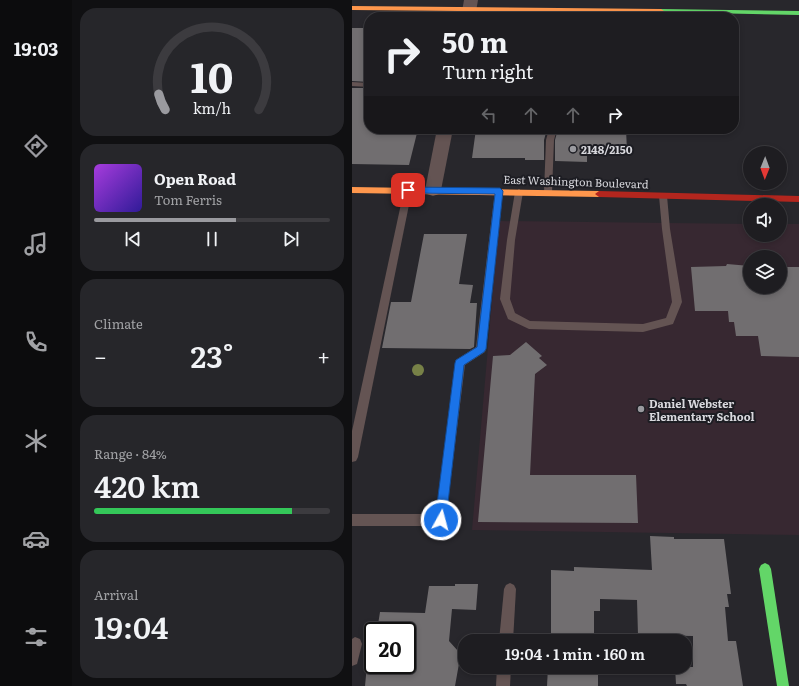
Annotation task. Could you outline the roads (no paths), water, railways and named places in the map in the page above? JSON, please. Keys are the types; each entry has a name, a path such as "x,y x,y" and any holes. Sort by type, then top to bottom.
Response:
{"street":[{"path":"352,8 717,12"},
{"path":"739,12 799,13"},
{"path":"433,190 444,134"},
{"name":"East Washington Boulevard","path":"352,190 500,191 799,199"},
{"path":"765,569 783,686"}],"lane":[{"path":"355,84 364,85"},
{"path":"548,192 550,140 552,134"},
{"path":"352,457 408,190"},
{"path":"352,520 441,520 460,363 481,349 500,191"},
{"path":"519,192 511,240 505,299 511,316 529,325 643,328 670,320 677,302 666,229 663,196"},
{"path":"507,634 510,589"},
{"path":"352,659 355,644"},
{"path":"503,686 504,674"}],"place":[{"name":"2148/2150","path":"573,149"},
{"name":"Daniel Webster Elementary School","path":"641,409"}]}
